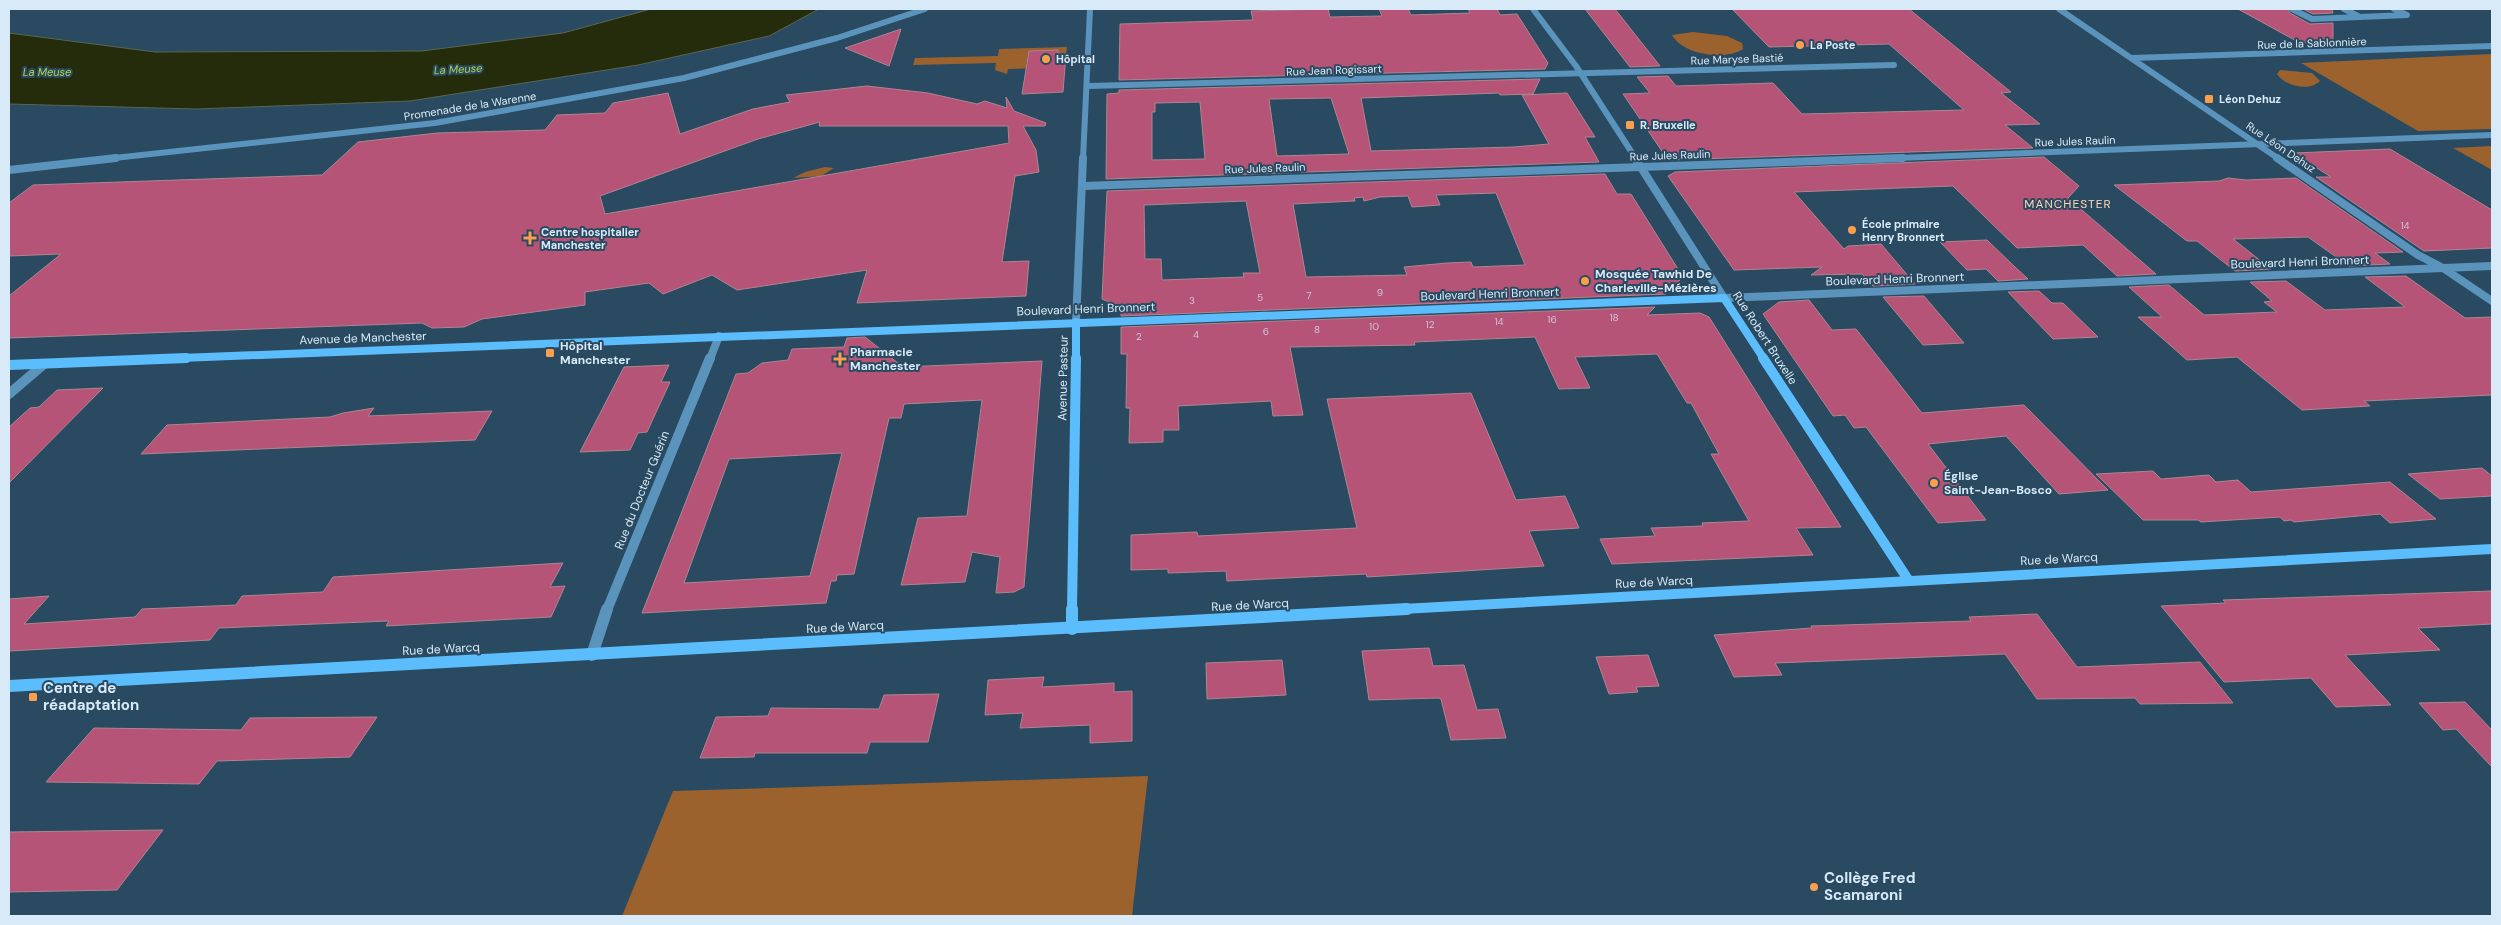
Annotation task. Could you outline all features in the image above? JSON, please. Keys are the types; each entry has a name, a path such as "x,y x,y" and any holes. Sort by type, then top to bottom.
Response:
{"main road":[{"name":"Boulevard Henri Bronnert","path":"719,336 1724,298"},
{"name":"Rue Robert Bruxelle","path":"1724,298 1909,581"},
{"name":"Avenue Pasteur","path":"1072,628 1076,322"},
{"name":"Avenue de Manchester","path":"9,365 719,336"},
{"name":"Rue de Warcq","path":"9,686 2492,549"}],"street":[{"name":"Promenade de la Warenne","path":"9,170 435,123 684,78 837,38 925,9"},
{"name":"Avenue Pasteur","path":"1076,322 1090,9"},
{"name":"Rue Robert Bruxelle","path":"1533,9 1581,73 1724,298"},
{"name":"Rue Léon Dehuz","path":"2059,9 2418,255 2443,268 2492,301"},
{"path":"2292,9 2312,19 2407,15 2394,9"},
{"path":"2344,9 2361,18"},
{"name":"Rue de la Sablonnière","path":"2132,58 2492,46"},
{"name":"Rue Maryse Bastié","path":"1581,73 1894,65"},
{"name":"Rue Jean Rogissart","path":"1088,86 1581,73"},
{"name":"Rue Jules Raulin","path":"1083,186 1641,168 2492,135"},
{"name":"Boulevard Henri Bronnert","path":"1724,298 2492,266"},
{"name":"Rue du Docteur Guérin","path":"592,655 605,615 719,336"},
{"path":"9,394 44,364"}],"shaded area":[{"path":"1693,32 1727,36 1742,43 1743,49 1726,55 1705,54 1685,47 1677,42 1672,35"},
{"path":"1067,47 1066,54 1058,54 1058,50 1029,51 1026,65 1065,67 1008,69 1007,74 995,70 996,63 913,65 915,58 998,56 999,49"},
{"path":"2492,54 2492,129 2418,131 2301,63"},
{"path":"2280,70 2312,73 2320,81 2310,86 2297,86 2281,78 2277,74"},
{"path":"2492,146 2492,170 2453,148"},
{"path":"825,167 834,168 821,176 793,178 805,172"},
{"path":"1148,776 1132,916 622,916 673,791"}],"water":[{"name":"La Meuse","path":"651,9 819,9 769,36 638,65 410,101 196,109 9,104 9,33 155,52 422,51 563,33"}],"building":[{"path":"1328,9 1330,17 1382,16 1379,9 1408,9 1411,15 1470,13 1468,9 1497,9 1500,15 1517,14 1548,63 1545,69 1119,80 1120,24 1253,20 1251,11"},
{"path":"1585,9 1615,9 1660,66 1630,67"},
{"path":"1732,9 1909,9 2011,92 2001,93 2040,124 2005,125 2033,148 1668,160 1623,94 1650,93 1637,77 1668,76 1676,86 1773,83 1802,114 1964,110 1889,44 1769,47"},
{"path":"2238,9 2287,9 2290,13 2310,24 2333,23 2333,42 2300,43"},
{"path":"2303,9 2332,9 2333,13 2313,14"},
{"path":"901,29 889,66 845,48"},
{"path":"1058,50 1058,54 1066,54 1063,92 1022,94 1029,51"},
{"path":"1540,79 1533,94 1500,95 1499,93 1361,98 1371,151 1514,147 1549,144 1522,95 1567,93 1595,137 1585,137 1599,162 1106,179 1107,94 1119,93 1119,90","holes":["1331,98 1349,154 1277,156 1269,99","1200,102 1205,159 1152,160 1152,112 1155,112 1155,103"]},
{"name":"Centre hospitalier Manchester","path":"867,86 928,93 977,104 985,101 1007,108 1006,97 1014,111 1046,123 1045,126 1023,126 1036,150 1039,172 1015,176 1002,262 1029,261 1026,296 857,303 867,270 737,290 712,275 663,294 649,283 585,292 585,305 482,319 464,327 432,328 422,323 9,338 9,296 61,254 9,256 9,203 33,185 322,175 358,142 437,133 545,130 557,115 605,113 613,103 668,93 680,134 753,109 790,102 786,95","holes":["820,122 819,126 1008,126 1009,143 605,214 600,196 758,139"]},
{"path":"2390,149 2492,210 2492,248 2424,251 2316,177 2331,177 2294,153"},
{"path":"2044,157 2079,186 2068,198 2156,274 2117,276 2083,245 2017,248 1953,186 1794,192 1844,249 1848,246 1881,244 1915,284 1873,286 1862,274 1811,275 1822,267 1734,270 1668,176 1675,172"},
{"path":"1605,174 1617,194 1631,194 1683,277 1666,294 1121,316 1121,307 1102,299 1107,191","holes":["1496,193 1525,265 1473,267 1471,262 1447,263 1404,267 1407,275 1306,277 1293,204 1355,201 1354,198 1363,197 1364,201 1380,197 1408,196 1412,207 1440,205 1436,195","1246,201 1260,273 1243,273 1244,277 1162,280 1161,259 1145,259 1144,205"]},
{"path":"2228,178 2246,180 2296,178 2403,252 2375,253 2390,264 2349,266 2308,237 2233,239 2271,269 2235,271 2197,241 2187,241 2114,185 2219,181"},
{"path":"1987,240 2028,279 1998,281 1986,269 1967,270 1940,242"},
{"path":"2406,276 2465,318 2492,317 2492,395 2364,401 2370,406 2302,410 2237,357 2187,360 2138,317 2162,317 2129,287 2169,285 2204,315 2277,312 2264,302 2272,301 2250,282 2286,281 2325,310 2405,307 2365,277"},
{"path":"2039,291 2052,303 2063,303 2098,337 2053,339 2008,292"},
{"path":"1924,296 1964,343 1923,345 1883,297"},
{"path":"1809,300 1832,330 1856,329 1922,413 2024,405 2108,490 2059,494 2006,436 1928,444 1986,520 1938,523 1866,427 1854,428 1845,415 1833,416 1763,314 1779,302"},
{"path":"1655,307 1647,315 1700,313 1709,317 1841,527 1796,528 1813,555 1612,564 1600,539 1655,536 1651,528 1703,526 1702,523 1749,521 1711,454 1719,454 1691,403 1687,403 1657,354 1575,357 1590,388 1559,389 1535,337 1414,342 1415,345 1290,347 1303,415 1273,416 1271,401 1178,406 1179,430 1163,430 1163,442 1129,443 1130,408 1126,408 1127,354 1121,354 1121,327"},
{"path":"865,337 903,367 1042,361 1024,587 1014,592 996,593 1000,557 972,552 965,582 901,585 918,518 967,516 982,400 904,404 901,418 889,418 854,574 837,575 836,581 831,581 826,603 642,613 736,374 748,373 762,363 788,360 792,349 844,347 847,338","holes":["842,453 810,576 684,583 729,459"]},
{"path":"669,365 661,382 670,382 647,432 638,433 630,450 580,452 624,367"},
{"path":"103,388 9,483 9,427 30,408 39,407 57,390"},
{"path":"1471,393 1516,500 1565,496 1579,528 1529,531 1544,566 1367,577 1366,574 1227,581 1226,571 1168,573 1168,569 1131,570 1131,535 1197,532 1198,536 1357,528 1327,399"},
{"path":"374,408 368,416 492,411 475,440 141,454 167,425 330,417"},
{"path":"2482,468 2492,476 2492,496 2440,499 2408,474"},
{"path":"2153,471 2161,479 2209,475 2216,482 2238,480 2251,492 2390,482 2436,519 2390,523 2380,514 2294,522 2291,520 2284,521 2280,517 2201,522 2198,520 2143,520 2096,474"},
{"path":"563,563 550,587 565,586 551,617 386,626 389,621 219,628 210,640 9,651 9,599 49,596 24,624 135,617 142,609 236,605 242,596 323,592 333,577"},
{"path":"2492,591 2492,624 2418,628 2440,650 2345,655 2391,705 2336,707 2311,678 2224,682 2161,606 2226,603 2223,600"},
{"path":"2037,614 2077,667 2200,662 2233,703 2140,704 2135,698 2037,699 2005,654 1775,663 1782,675 1734,677 1714,635 1812,628 1811,626 1971,621 1969,617"},
{"path":"1429,648 1433,666 1464,665 1477,710 1498,709 1506,738 1451,740 1441,699 1439,698 1369,700 1362,651"},
{"path":"1648,655 1659,686 1636,687 1638,692 1609,694 1596,657"},
{"path":"1282,660 1286,695 1207,699 1206,663"},
{"path":"1044,677 1042,687 1114,683 1114,692 1132,691 1132,741 1090,743 1090,725 1020,728 1023,713 985,715 988,680"},
{"path":"939,694 928,742 870,742 867,753 755,753 754,757 700,758 716,717 768,716 771,708 879,709 884,695"},
{"path":"2465,702 2492,730 2492,767 2456,729 2443,730 2419,703"},
{"path":"377,717 350,757 217,761 199,784 46,782 94,728 241,730 250,718"},
{"path":"163,830 117,890 9,892 9,832"}],"place":[{"name":"La Poste","path":"1800,45"},
{"name":"Hôpital","path":"1046,59"},
{"name":"Léon Dehuz","path":"2209,99"},
{"name":"R. Bruxelle","path":"1630,125"},
{"name":"École primaire Henry Bronnert","path":"1852,230"},
{"name":"Centre hospitalier Manchester","path":"530,238"},
{"name":"Mosquée Tawhid De Charleville-Mézières","path":"1585,281"},
{"name":"Hôpital Manchester","path":"550,353"},
{"name":"Pharmacie Manchester","path":"840,359"},
{"name":"Église Saint-Jean-Bosco","path":"1934,483"},
{"name":"Centre de réadaptation","path":"33,697"},
{"name":"Collège Fred Scamaroni","path":"1814,887"}],"district":[{"name":"MANCHESTER","path":"2068,204"}]}
